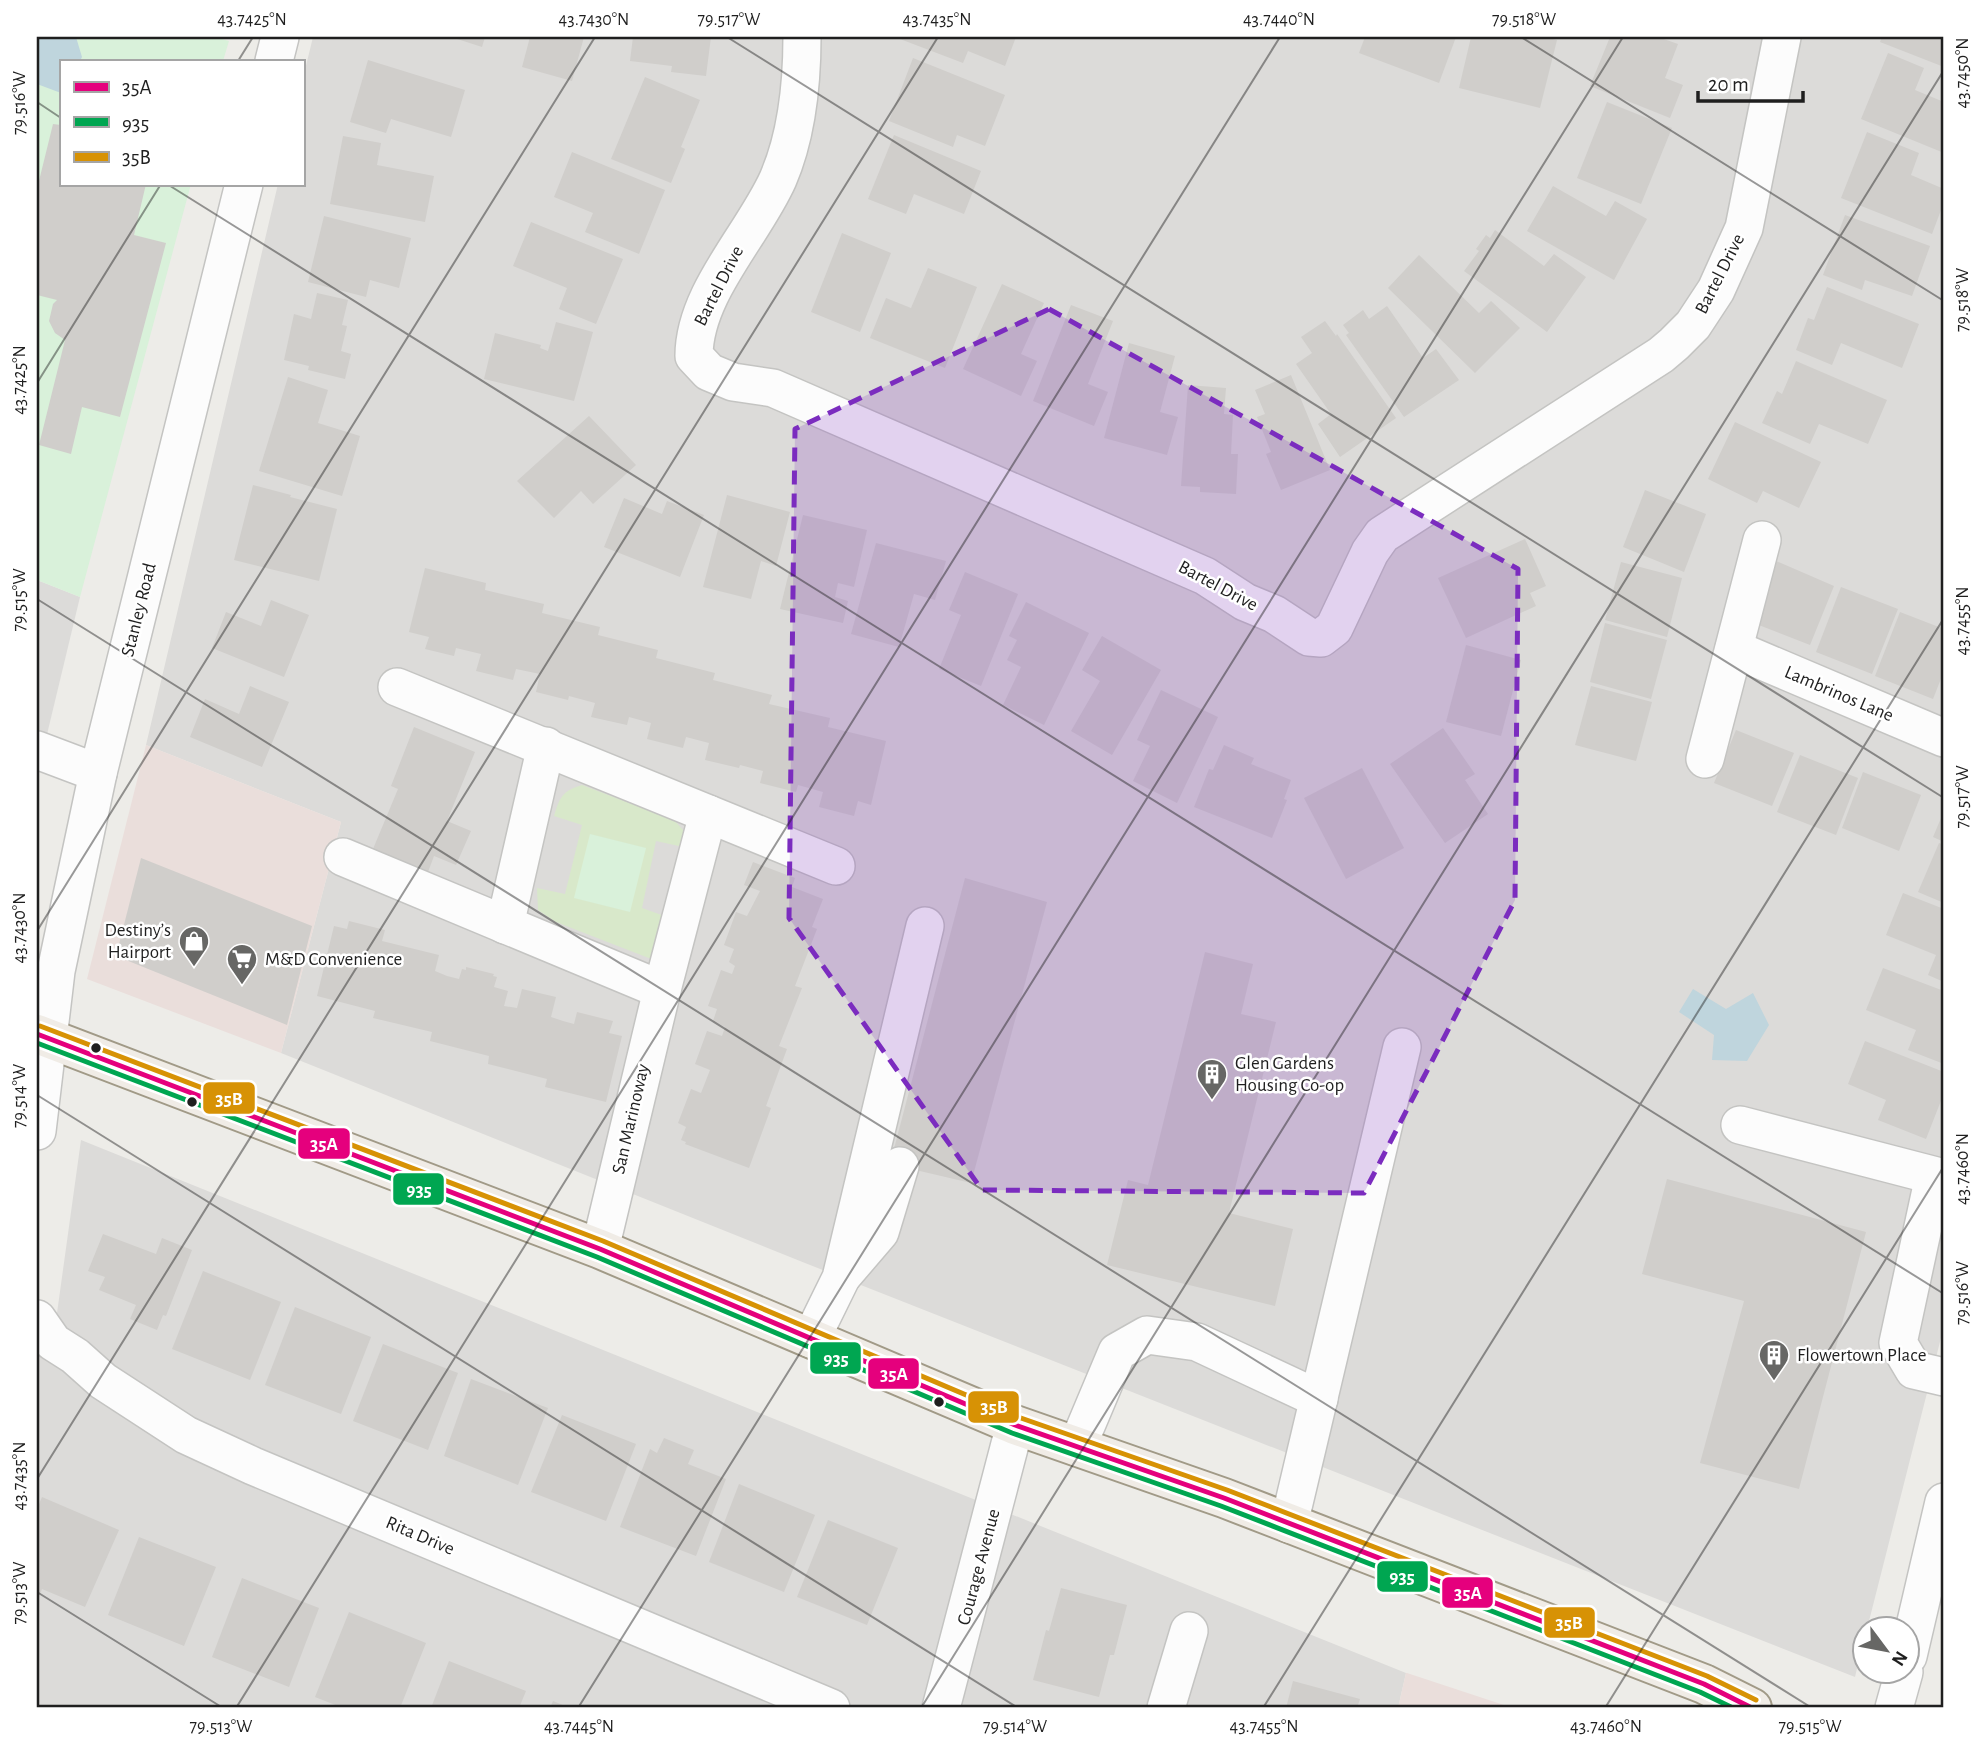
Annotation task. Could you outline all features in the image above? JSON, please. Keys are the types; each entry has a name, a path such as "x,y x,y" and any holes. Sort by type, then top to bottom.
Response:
{"main road":[{"path":"43,1037 600,1249 1015,1425 1224,1498 1704,1684 1752,1708"}],"street":[{"path":"274,60 280,37"},
{"name":"Bartel Drive","path":"802,37 798,99 788,149 778,179 719,279 701,316 694,337 694,356 709,372 741,384 773,388 1205,576 1245,602 1274,614 1309,637 1321,638 1334,628 1365,563 1382,535 1661,355 1693,325 1716,290 1744,228 1782,37"},
{"name":"Stanley Road","path":"43,1037 98,773 244,186"},
{"path":"1705,759 1762,540"},
{"name":"Lambrinos Lane","path":"1734,649 1944,738"},
{"path":"397,687 836,866"},
{"path":"505,925 546,746"},
{"path":"37,750 98,773"},
{"name":"San Marinoway","path":"600,1249 662,990 708,814"},
{"path":"343,858 662,990"},
{"path":"811,1339 841,1278 925,926"},
{"path":"37,1131 43,1037"},
{"path":"1289,1524 1402,1047"},
{"path":"1740,1125 1939,1177 1898,1343 1929,1374"},
{"path":"841,1278 880,1233 900,1166"},
{"name":"Rita Drive","path":"37,1319 53,1342 75,1356 103,1381 186,1435 831,1708"},
{"path":"1077,1447 1117,1352 1147,1335 1197,1342 1319,1399"},
{"name":"Courage Avenue","path":"941,1708 1015,1425"},
{"path":"1917,1616 1944,1502"},
{"path":"1167,1708 1189,1631"},
{"path":"1894,1708 1900,1686"}],"highlighted area":[{"path":"1049,309 1518,569 1515,900 1364,1193 982,1190 789,918 795,429"}],"shaded area":[{"path":"313,37 1944,37 1944,1326 1870,1616 1852,1616 1852,1676 805,1263 281,1053 341,822 146,745 278,186 304,186 304,74"},
{"path":"37,580 80,597 37,776"},
{"path":"146,745 341,822 281,1053 87,979"},
{"path":"81,1140 1406,1673 1398,1708 37,1708 37,1332 57,1313"},
{"path":"1407,1673 1513,1708 1398,1708"}],"green space":[{"path":"37,37 215,37 229,41 223,60 60,60 60,186 190,186 80,597 37,580"},
{"path":"582,785 674,820 686,836 688,848 656,841 642,908 670,918 659,962 556,922 538,910 537,888 565,894 582,825 554,816 563,796"},
{"path":"590,834 646,848 630,912 574,898"}],"water":[{"path":"37,37 76,37 82,57 80,60 60,60 60,93 37,84"},
{"path":"1693,989 1726,1009 1753,993 1769,1025 1747,1061 1712,1060 1714,1035 1679,1012"}],"building":[{"path":"451,37 485,37 482,47"},
{"path":"530,37 584,37 572,81 522,67"},
{"path":"633,37 711,37 706,76 671,72 672,66 630,61"},
{"path":"1016,37 1005,66 968,51 963,63 900,39"},
{"path":"1365,37 1456,37 1439,83 1359,53"},
{"path":"1471,37 1544,37 1557,40 1540,108 1459,88"},
{"path":"1610,37 1658,37 1678,44 1665,78 1683,85 1670,118 1590,86"},
{"path":"1882,37 1944,37 1944,67 1880,42"},
{"path":"1888,53 1924,68 1915,90 1944,102 1944,153 1861,119"},
{"path":"913,58 1005,95 985,146 957,135 953,147 889,121"},
{"path":"368,60 465,90 451,137 391,119 386,133 350,122"},
{"path":"645,77 700,100 681,147 685,149 671,183 611,159"},
{"path":"1607,102 1672,128 1641,204 1577,178"},
{"path":"53,124 60,125 60,186 146,186 134,235 166,243 120,417 82,407 71,454 39,445 65,340 55,333 49,321 53,304 57,300 37,295 37,189"},
{"path":"1867,132 1919,153 1911,175 1944,189 1944,202 1932,234 1841,198"},
{"path":"894,135 981,171 964,214 914,194 906,214 868,199"},
{"path":"343,136 381,143 377,165 434,176 425,222 330,204"},
{"path":"572,152 665,190 639,254 585,232 593,213 554,197"},
{"path":"1553,186 1606,216 1615,201 1647,219 1614,280 1527,231"},
{"path":"1845,215 1930,246 1912,296 1865,280 1862,290 1823,275"},
{"path":"324,216 411,238 399,288 370,280 366,297 308,282"},
{"path":"531,222 623,259 596,324 559,309 567,288 513,266"},
{"path":"1495,230 1544,266 1554,254 1586,277 1547,332 1464,271 1479,251 1476,249 1486,235 1490,238"},
{"path":"842,233 891,253 860,332 811,312"},
{"path":"1419,255 1479,313 1491,301 1520,328 1475,373 1388,288"},
{"path":"928,268 977,287 945,368 870,338 886,298 911,308"},
{"path":"1002,284 1044,303 1021,354 1037,361 1021,396 963,369"},
{"path":"1827,287 1919,324 1902,368 1841,343 1832,365 1796,350 1808,318 1814,320"},
{"path":"317,293 348,300 342,325 347,326 341,351 351,354 345,379 308,370 309,366 284,360 294,314 311,319"},
{"path":"1071,305 1113,321 1088,384 1108,392 1094,426 1033,401"},
{"path":"1387,306 1423,358 1436,349 1459,380 1404,417 1346,335 1349,333 1343,325 1363,310 1369,319"},
{"path":"1325,321 1396,418 1340,457 1318,424 1331,414 1296,364 1312,353 1301,337"},
{"path":"556,322 593,332 574,401 484,379 495,333 541,345 540,348 548,351"},
{"path":"1129,343 1175,356 1160,412 1178,417 1167,455 1104,438"},
{"path":"1796,361 1887,400 1868,444 1819,424 1810,444 1762,423 1777,391 1782,394"},
{"path":"1291,375 1330,470 1281,490 1266,454 1271,452 1257,417 1265,414 1255,390"},
{"path":"288,377 328,390 318,423 360,436 342,496 259,471"},
{"path":"1188,385 1226,388 1224,414 1233,415 1231,454 1238,454 1236,494 1200,492 1200,487 1181,486"},
{"path":"589,416 636,465 593,504 581,491 554,518 517,481"},
{"path":"1735,422 1821,462 1799,508 1763,491 1757,503 1708,479"},
{"path":"253,485 337,509 319,581 234,560"},
{"path":"1645,490 1706,514 1684,572 1623,547"},
{"path":"727,495 790,512 776,566 761,561 751,599 703,587"},
{"path":"624,498 662,514 667,501 704,515 680,577 604,547"},
{"path":"803,515 867,530 854,587 838,583 835,597 848,601 843,623 780,609"},
{"path":"1525,539 1546,586 1530,593 1536,606 1466,638 1438,578"},
{"path":"876,543 946,561 935,600 914,594 899,647 851,634"},
{"path":"1776,561 1834,586 1810,645 1751,622"},
{"path":"1621,562 1682,578 1667,637 1605,620"},
{"path":"425,568 486,583 485,590 544,604 542,613 600,627 598,635 658,650 656,658 715,673 713,680 772,695 769,704 830,718 828,727 886,741 871,805 858,801 854,816 819,807 823,792 798,785 796,792 760,783 763,771 705,760 709,743 686,737 683,748 647,739 651,723 629,717 627,725 591,717 595,703 569,696 568,700 536,692 540,674 516,669 513,680 476,671 481,654 456,648 454,656 425,649 429,637 409,632"},
{"path":"965,572 1018,594 981,686 939,669 961,615 949,610"},
{"path":"1841,587 1898,609 1872,674 1816,652"},
{"path":"271,600 309,615 284,677 212,648 226,612 261,626"},
{"path":"1026,602 1089,633 1044,725 1003,705 1021,667 1007,660 1017,640 1009,636"},
{"path":"1900,612 1944,629 1944,671 1933,699 1875,676"},
{"path":"1605,623 1667,640 1651,699 1590,682"},
{"path":"1102,636 1161,670 1112,755 1071,731 1100,681 1082,670"},
{"path":"1466,645 1521,660 1501,736 1446,722"},
{"path":"250,686 289,702 262,767 190,737 205,699 239,714"},
{"path":"1591,686 1652,702 1636,761 1575,745"},
{"path":"1161,690 1218,717 1177,803 1133,781 1150,746 1137,740"},
{"path":"414,727 475,752 447,821 471,831 456,865 434,856 428,872 373,849 398,789 391,786"},
{"path":"1443,728 1475,774 1465,780 1488,814 1445,843 1390,764"},
{"path":"1736,730 1794,753 1772,806 1714,783"},
{"path":"1224,745 1254,758 1251,764 1291,780 1284,799 1287,800 1272,838 1194,807 1209,769 1213,770"},
{"path":"1800,755 1858,778 1836,835 1777,812"},
{"path":"1362,768 1404,848 1346,879 1304,798"},
{"path":"1863,772 1921,795 1899,851 1842,828"},
{"path":"1944,811 1944,842 1933,837"},
{"path":"1939,843 1944,845 1944,903 1918,892"},
{"path":"141,858 312,926 287,1025 116,956"},
{"path":"753,862 795,878 792,887 823,899 812,927 817,929 795,986 802,988 779,1046 787,1049 766,1106 771,1108 749,1168 685,1144 686,1142 681,1140 686,1127 678,1123 691,1089 701,1093 710,1070 695,1064 707,1031 722,1036 725,1027 713,1021 717,1009 708,1006 721,970 732,974 735,966 729,962 734,949 724,945 736,912 747,916 760,891 744,885"},
{"path":"965,878 1047,902 971,1183 890,1164"},
{"path":"1903,893 1944,909 1944,982 1928,975 1936,955 1886,935"},
{"path":"349,921 385,930 382,941 439,955 435,971 447,976 459,979 462,969 466,970 466,967 494,974 493,976 497,977 494,987 508,991 504,1006 517,1008 522,989 556,997 551,1017 574,1024 577,1012 613,1021 609,1033 622,1036 606,1102 545,1087 547,1079 488,1064 489,1056 430,1041 432,1032 373,1018 375,1011 317,996 334,926 347,929"},
{"name":"Glen Gardens Housing Co-op","path":"1205,952 1253,964 1241,1014 1276,1022 1229,1213 1293,1229 1275,1306 1107,1265 1128,1180 1148,1185"},
{"path":"1883,968 1944,991 1944,1064 1908,1050 1916,1030 1866,1010"},
{"path":"1865,1041 1944,1072 1944,1093 1926,1139 1878,1120 1886,1100 1848,1084"},
{"name":"Flowertown Place","path":"1667,1179 1866,1232 1799,1489 1700,1463 1744,1301 1642,1274"},
{"path":"103,1234 156,1254 162,1238 192,1250 166,1316 163,1315 157,1330 130,1319 136,1305 99,1290 105,1277 88,1271"},
{"path":"203,1271 281,1302 250,1380 172,1349"},
{"path":"295,1307 371,1337 341,1414 265,1385"},
{"path":"383,1344 458,1373 428,1450 353,1421"},
{"path":"471,1379 548,1408 518,1485 444,1456"},
{"path":"562,1415 636,1444 606,1521 531,1492"},
{"path":"664,1438 694,1450 688,1464 726,1479 696,1556 620,1527 650,1449 657,1453"},
{"path":"739,1484 815,1515 784,1592 709,1562"},
{"path":"42,1497 119,1530 85,1607 42,1589 39,1597 37,1596 37,1509"},
{"path":"828,1520 898,1548 867,1625 797,1597"},
{"path":"139,1537 216,1567 184,1646 108,1615"},
{"path":"242,1578 319,1608 289,1687 212,1657"},
{"path":"1061,1588 1127,1605 1114,1655 1110,1655 1099,1697 1033,1680 1046,1630 1049,1631"},
{"path":"349,1612 426,1643 400,1708 343,1708 315,1697"},
{"path":"449,1661 526,1691 519,1708 431,1708"},
{"path":"1293,1681 1360,1699 1357,1708 1286,1708"},
{"path":"553,1701 570,1708 550,1708"}],"transit line":[{"name":"35B","path":"40,1026 603,1241 1018,1417 1227,1490 1707,1676 1756,1700"},
{"name":"35A","path":"37,1034 600,1249 1015,1425 1224,1498 1704,1684 1752,1708"},
{"name":"935","path":"37,1043 597,1257 1012,1433 1221,1506 1700,1692 1733,1708"}],"place":[{"name":"Destiny’s Hairport","path":"194,968"},
{"name":"M&D Convenience","path":"242,986"},
{"name":"Glen Gardens Housing Co-op","path":"1212,1101"},
{"name":"Flowertown Place","path":"1774,1382"}]}
